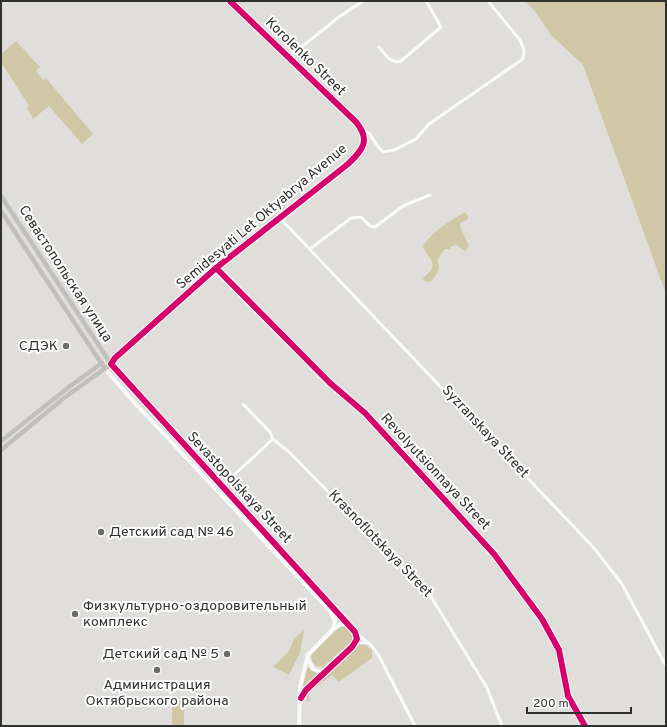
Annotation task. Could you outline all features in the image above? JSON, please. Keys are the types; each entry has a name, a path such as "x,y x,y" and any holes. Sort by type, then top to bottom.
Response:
{"main road":[{"name":"Севастопольская улица","path":"1,196 109,362"},
{"name":"Севастопольская улица","path":"1,210 105,368"},
{"path":"1,441 69,387 102,364 109,362"},
{"name":"Semidesyati Let Oktyabrya Avenue","path":"1,450 105,368 109,362"},
{"path":"26,422 31,426"}],"street":[{"name":"Korolenko Street","path":"230,1 356,122 362,131"},
{"path":"289,57 339,17 363,1"},
{"path":"379,47 391,62 395,63 401,60 441,28 426,1"},
{"path":"362,131 369,133 383,152 394,150 416,139 429,124 523,60 524,50 520,40 488,1"},
{"name":"Semidesyati Let Oktyabrya Avenue","path":"109,362 216,268 356,156 364,142 362,131"},
{"path":"310,249 351,218 361,217 370,226 375,227 403,206 430,195"},
{"name":"Syzranskaya Street","path":"279,217 594,548 622,584 666,666"},
{"name":"Revolyutsionnaya Street","path":"216,268 330,383 365,413 494,554 542,619 559,650 568,696 585,726"},
{"name":"Sevastopolskaya Street","path":"109,362 356,632"},
{"name":"Sevastopolskaya Street","path":"105,368 150,419 330,611 335,621 333,629"},
{"name":"Krasnoflotskaya Street","path":"243,404 270,432 273,439 288,451 430,595 487,688 502,726"},
{"path":"150,419 155,414"},
{"path":"163,433 168,428"},
{"path":"216,490 273,439"},
{"path":"299,726 301,698 300,687 308,655 333,629 345,624 351,627"},
{"path":"355,643 356,632"},
{"path":"356,632 379,656 415,726"},
{"path":"301,698 306,690 355,643 368,643"},
{"path":"308,655 309,663 313,669 321,672 328,668"}],"shaded area":[{"path":"525,1 666,1 666,294 583,65 551,35 534,10"},
{"path":"16,41 40,67 36,71 43,80 46,78 93,134 82,144 49,106 33,119 27,108 29,106 1,62 1,54"},
{"path":"465,212 468,216 467,220 460,223 460,226 469,246 465,251 456,245 449,249 445,249 437,260 439,269 437,274 430,282 424,281 423,278 429,273 433,265 423,246 437,231"},
{"path":"341,626 352,631 353,636 351,642 323,667 316,666 312,661 311,654"},
{"path":"304,630 300,653 289,675 273,667 289,651 294,639"},
{"path":"360,644 364,644 372,650 372,658 339,682 332,675 308,693 310,701 307,702 307,693"},
{"path":"307,667 318,674 302,691"},
{"path":"175,700 184,702 184,726 172,726 172,702"}],"cycle path":[{"path":"230,1 356,122 361,128 363,134 363,144 358,154 348,164 216,268 115,358 111,364 355,632 357,639 352,647 306,690 301,698"},
{"path":"216,268 330,383 365,413 494,554 542,619 559,650 568,696 585,726"}],"place":[{"name":"СДЭК","path":"66,346"},
{"name":"Детский сад № 46","path":"101,532"},
{"name":"Физкультурно-оздоровительный комплекс","path":"75,614"},
{"name":"Детский сад № 5","path":"227,654"},
{"name":"Администрация Октябрьского района","path":"157,670"}]}
